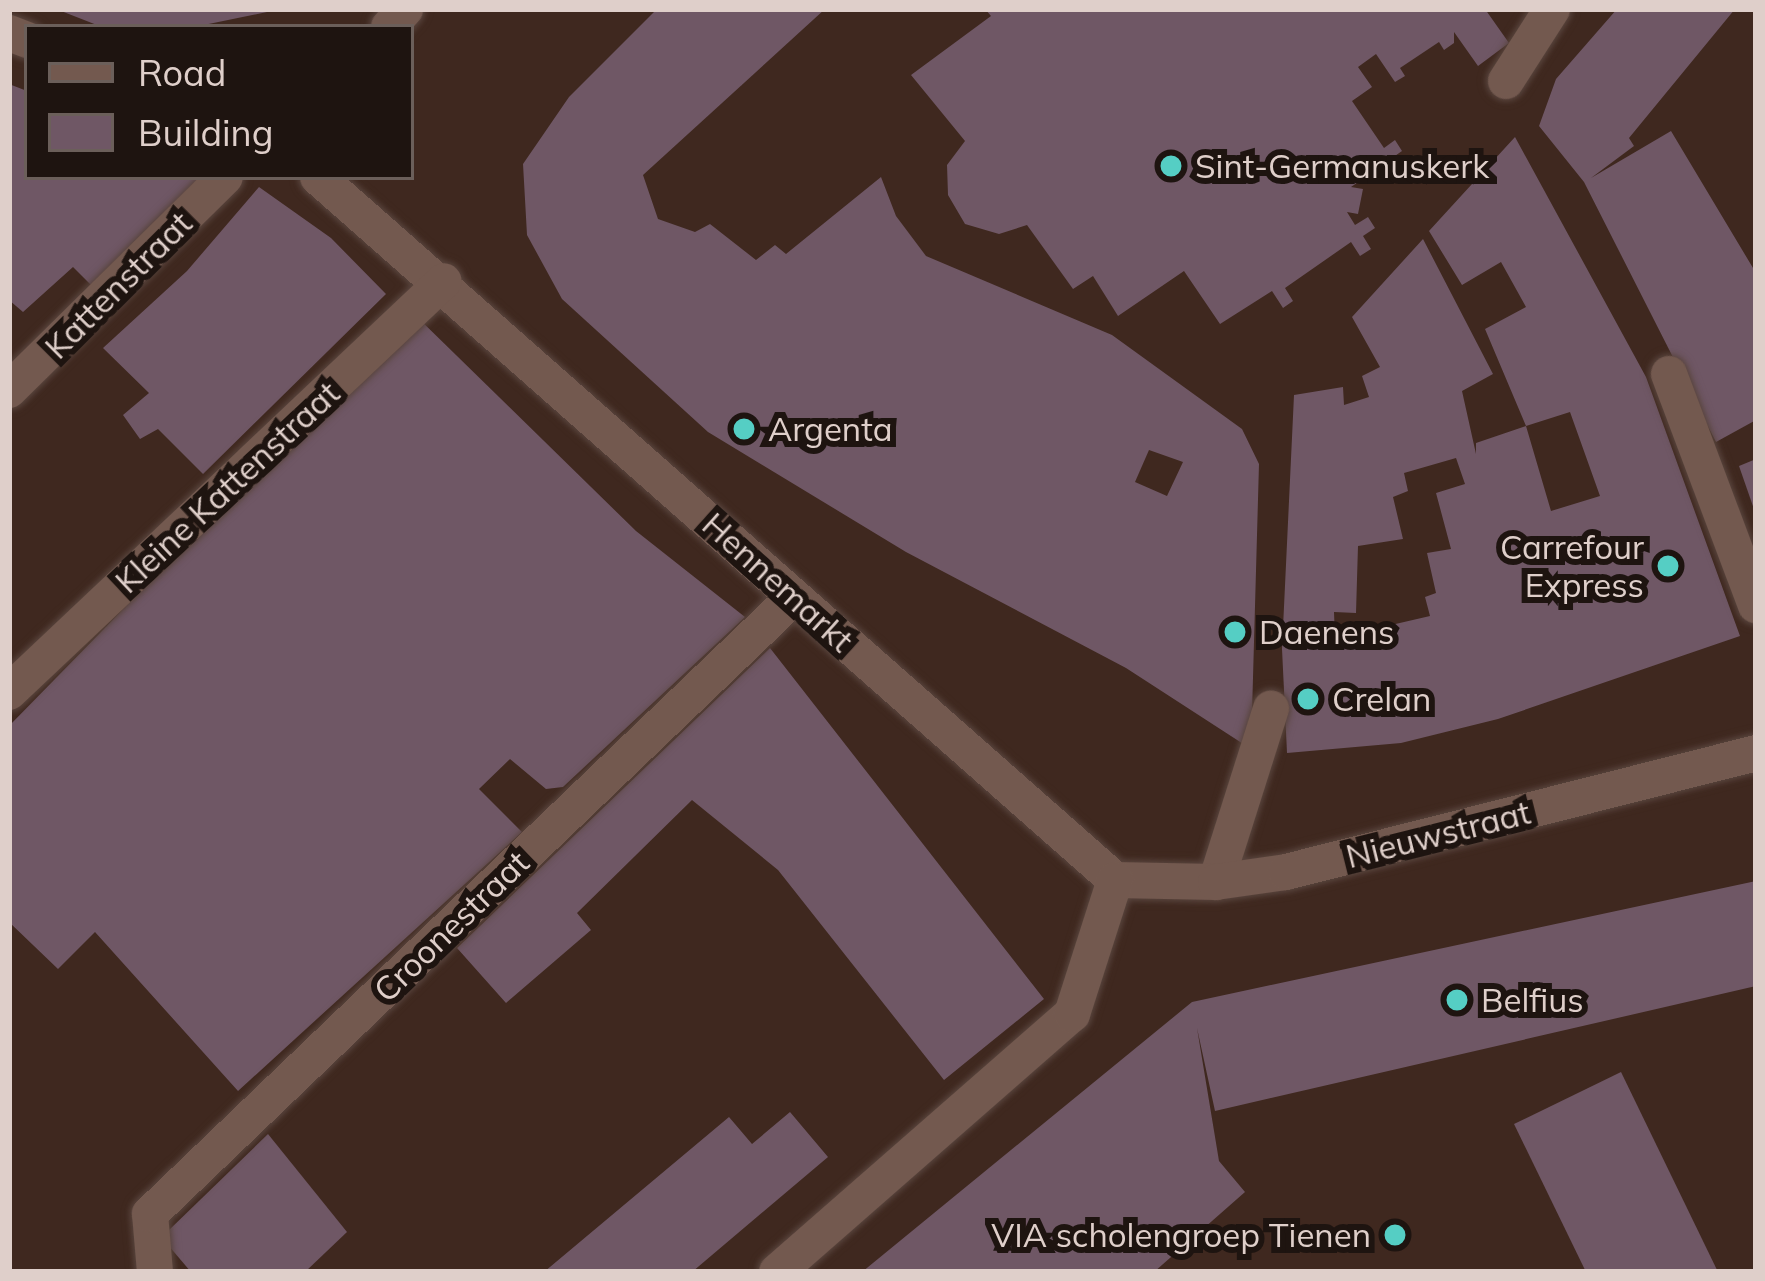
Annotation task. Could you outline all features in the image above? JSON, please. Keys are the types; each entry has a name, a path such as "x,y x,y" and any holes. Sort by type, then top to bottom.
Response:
{"street":[{"path":"1506,82 1552,9"},
{"name":"Kattenstraat","path":"9,391 222,180"},
{"name":"Hennemarkt","path":"322,180 444,281 1115,880"},
{"name":"Kleine Kattenstraat","path":"9,692 444,281"},
{"path":"1669,374 1756,605"},
{"name":"Croonestraat","path":"155,1272 150,1214 794,598"},
{"path":"1216,882 1271,709"},
{"name":"Nieuwstraat","path":"1115,880 1216,882 1286,872 1756,753"},
{"path":"776,1272 1072,1014 1115,880"}],"building":[{"path":"56,9 267,12 209,24 94,24"},
{"path":"657,9 825,9 643,175 658,219 695,232 710,224 756,260 775,245 786,254 881,177 896,216 926,256 1112,335 1242,429 1259,464 1251,749 1126,668 906,552 708,432 562,299 527,235 523,164 569,97","holes":["1149,450 1183,462 1167,496 1135,482"]},
{"name":"Sint-Germanuskerk","path":"985,9 1485,9 1509,43 1478,66 1454,32 1454,43 1444,50 1439,42 1400,68 1405,76 1395,82 1376,54 1358,67 1372,87 1352,101 1384,148 1395,140 1402,151 1392,158 1398,171 1387,178 1380,167 1351,187 1363,189 1358,214 1347,212 1355,225 1368,217 1375,228 1363,236 1371,249 1360,256 1351,242 1285,288 1293,301 1283,308 1272,291 1220,324 1184,271 1118,316 1093,276 1073,289 1027,225 999,234 965,224 948,195 947,165 965,141 911,75 991,16"},
{"path":"1617,9 1735,9 1629,138 1634,146 1591,178 1671,131 1756,273 1756,420 1716,442 1584,182 1539,126 1556,79"},
{"path":"9,84 24,90 24,180 207,180 94,288 73,267 23,312 9,300"},
{"path":"1515,137 1646,377 1740,636 1498,719 1401,743 1287,753 1282,649 1294,395 1343,387 1344,405 1369,397 1362,376 1380,367 1352,317 1423,239 1493,374 1462,391 1476,454 1476,443 1526,426 1485,329 1526,307 1501,262 1462,285 1429,231","holes":["1570,412 1600,496 1551,511 1526,426","1456,458 1465,484 1436,493 1451,549 1427,553 1436,593 1425,597 1430,616 1335,638 1334,612 1356,613 1358,546 1403,539 1393,497 1408,491 1404,473"]},
{"path":"259,187 331,238 386,294 203,474 158,429 140,439 123,415 149,393 103,348 187,271"},
{"path":"413,313 636,531 745,617 563,787 546,789 510,759 479,789 522,832 238,1091 95,932 58,969 9,922 9,726"},
{"path":"1756,459 1756,512 1755,512 1739,466"},
{"path":"770,648 1044,999 944,1080 778,870 692,800 577,913 591,930 506,1003 457,948"},
{"path":"1756,881 1756,986 1215,1111 1197,1028 1219,1161 1245,1192 1154,1272 862,1272 1192,1002"},
{"path":"1621,1072 1718,1272 1586,1272 1514,1124"},
{"path":"790,1112 828,1157 692,1272 544,1272 729,1117 752,1144"},
{"path":"268,1134 347,1232 305,1272 191,1272 168,1245 169,1230"}],"place":[{"name":"Sint-Germanuskerk","path":"1171,166"},
{"name":"Argenta","path":"744,429"},
{"name":"Carrefour Express","path":"1668,566"},
{"name":"Daenens","path":"1235,632"},
{"name":"Crelan","path":"1308,699"},
{"name":"Belfius","path":"1457,1000"},
{"name":"VIA scholengroep Tienen","path":"1395,1235"}]}
